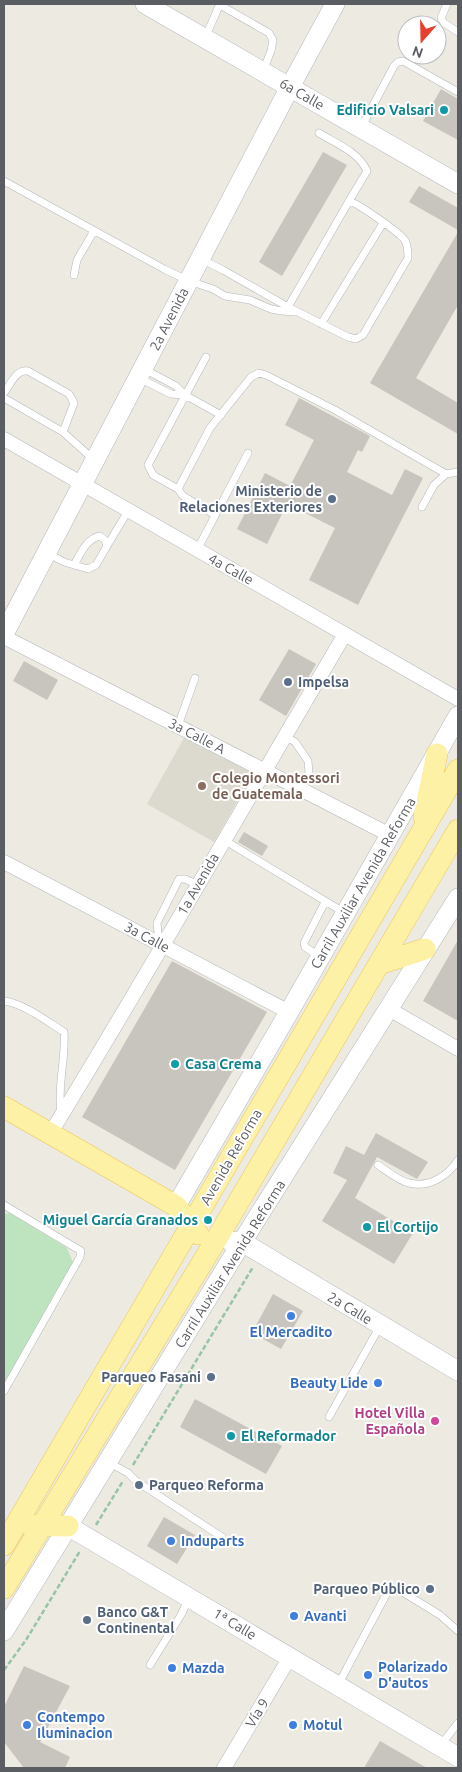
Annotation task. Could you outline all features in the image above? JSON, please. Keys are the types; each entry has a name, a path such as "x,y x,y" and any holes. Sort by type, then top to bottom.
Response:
{"main road":[{"path":"420,836 437,754"},
{"name":"Avenida Reforma","path":"4,1545 10,1522 191,1225 458,770"},
{"name":"Avenida Reforma","path":"4,1588 216,1240 458,830"},
{"path":"379,964 425,949"},
{"name":"2a Calle","path":"4,1107 56,1125 176,1206 199,1234 210,1240 216,1240"},
{"name":"2a Calle","path":"176,1206 215,1208 228,1219"},
{"name":"1ª Calle","path":"10,1522 68,1526"}],"street":[{"name":"6a Calle","path":"145,4 458,184"},
{"name":"2a Avenida","path":"4,636 335,4"},
{"name":"4a Calle","path":"4,439 458,700"},
{"name":"1a Avenida","path":"56,1125 345,634"},
{"name":"3a Calle A","path":"4,636 390,835"},
{"name":"Carril Auxiliar Avenida Reforma","path":"176,1206 458,716"},
{"name":"3a Calle","path":"4,862 289,1012"},
{"name":"Carril Auxiliar Avenida Reforma","path":"4,1631 242,1242 458,899"},
{"path":"390,1009 458,1049"},
{"name":"2a Calle","path":"228,1219 242,1242 458,1371"},
{"name":"2a Calle","path":"216,1240 242,1242"},
{"name":"1ª Calle","path":"68,1526 458,1757"},
{"name":"Vía 9","path":"224,1768 290,1657"}],"lane":[{"path":"204,38 220,4 269,33 273,40 263,71"},
{"path":"447,4 441,18 444,23 458,32"},
{"path":"361,128 394,66 398,62 403,61 458,92"},
{"path":"288,307 367,171 357,156 318,133"},
{"path":"4,181 189,281 213,289 225,296 250,300 271,309 297,312"},
{"path":"201,259 297,312 348,337 356,339 363,335 408,258 408,250 405,240 358,205 349,201"},
{"path":"321,324 383,223"},
{"path":"74,275 77,260 94,231"},
{"path":"206,357 148,465 152,475 178,489 183,496 215,515"},
{"path":"4,394 19,372 23,370 70,394 74,403 63,432"},
{"path":"141,373 176,386 185,396 220,415"},
{"path":"178,489 210,428 251,377 260,373 335,410 446,474"},
{"path":"4,398 63,432 95,461"},
{"path":"197,550 248,453"},
{"path":"422,507 434,485 446,474 458,472"},
{"path":"47,553 88,569 96,566 128,511"},
{"path":"74,565 87,543 93,538 100,536 105,540 107,546"},
{"path":"178,726 195,678"},
{"path":"285,736 295,742 308,761 310,773 301,789"},
{"path":"224,840 345,913"},
{"path":"161,944 157,922 179,879 185,879 198,885"},
{"path":"320,957 305,947 304,943 325,902"},
{"path":"4,1001 18,1005 64,1032 65,1042 56,1125"},
{"path":"378,1165 408,1183 422,1184 439,1180 451,1171 458,1160"},
{"path":"4,1205 81,1252 4,1391"},
{"path":"329,1417 380,1326"},
{"path":"108,1462 128,1473 136,1481 222,1537"},
{"path":"338,1686 388,1590 392,1588 396,1588 440,1615 458,1631"},
{"path":"150,1666 190,1598"},
{"path":"440,1746 458,1723"}],"path":[{"path":"4,1670 26,1640 261,1254"}],"shaded area":[{"name":"Colegio Montessori de Guatemala","path":"189,729 257,767 214,842 147,804"}],"green space":[{"path":"10,1213 67,1248 74,1265 4,1385 4,1214"}],"building":[{"name":"Edificio Valsari","path":"441,89 458,99 458,140 423,121"},
{"path":"323,152 347,165 282,276 259,262"},
{"path":"419,186 458,208 458,230 409,202"},
{"path":"458,232 458,305 416,378 458,403 458,434 370,383"},
{"name":"Ministerio de Relaciones Exteriores","path":"299,398 370,436 362,452 358,450 347,472 392,495 405,469 423,478 358,605 309,580 335,528 287,504 267,544 237,529 265,473 290,486 314,440 285,425"},
{"name":"Impelsa","path":"289,649 316,664 286,716 259,700"},
{"path":"24,661 58,680 47,700 13,681"},
{"path":"244,832 268,846 262,856 238,842"},
{"path":"458,940 458,1021 423,1001"},
{"name":"Casa Crema","path":"172,961 267,1012 175,1170 82,1117"},
{"path":"376,1133 428,1162 417,1179 377,1157 355,1198 413,1233 394,1264 322,1221 347,1180 333,1173 346,1146 364,1155"},
{"path":"273,1294 303,1311 281,1349 252,1333"},
{"name":"El Reformador","path":"195,1399 282,1446 266,1474 180,1427"},
{"name":"Induparts","path":"164,1517 195,1535 177,1564 147,1546"},
{"name":"Contempo Iluminacion","path":"24,1666 70,1686 40,1742 70,1757 65,1768 24,1768 4,1742 4,1707"},
{"path":"380,1741 427,1768 364,1768"}],"place":[{"name":"Edificio Valsari","path":"444,110"},
{"name":"Ministerio de Relaciones Exteriores","path":"332,499"},
{"name":"Impelsa","path":"288,682"},
{"name":"Colegio Montessori de Guatemala","path":"202,786"},
{"name":"Casa Crema","path":"175,1064"},
{"name":"Miguel García Granados","path":"208,1220"},
{"name":"El Cortijo","path":"367,1227"},
{"name":"El Mercadito","path":"291,1316"},
{"name":"Parqueo Fasani","path":"211,1377"},
{"name":"Beauty Lide","path":"378,1383"},
{"name":"Hotel Villa Española","path":"435,1421"},
{"name":"El Reformador","path":"231,1436"},
{"name":"Parqueo Reforma","path":"139,1485"},
{"name":"Induparts","path":"171,1541"},
{"name":"Parqueo Público","path":"430,1589"},
{"name":"Avanti","path":"294,1616"},
{"name":"Banco G&T Continental","path":"87,1620"},
{"name":"Mazda","path":"172,1668"},
{"name":"Polarizado D'autos","path":"368,1675"},
{"name":"Contempo Iluminacion","path":"27,1725"},
{"name":"Motul","path":"293,1725"}]}
